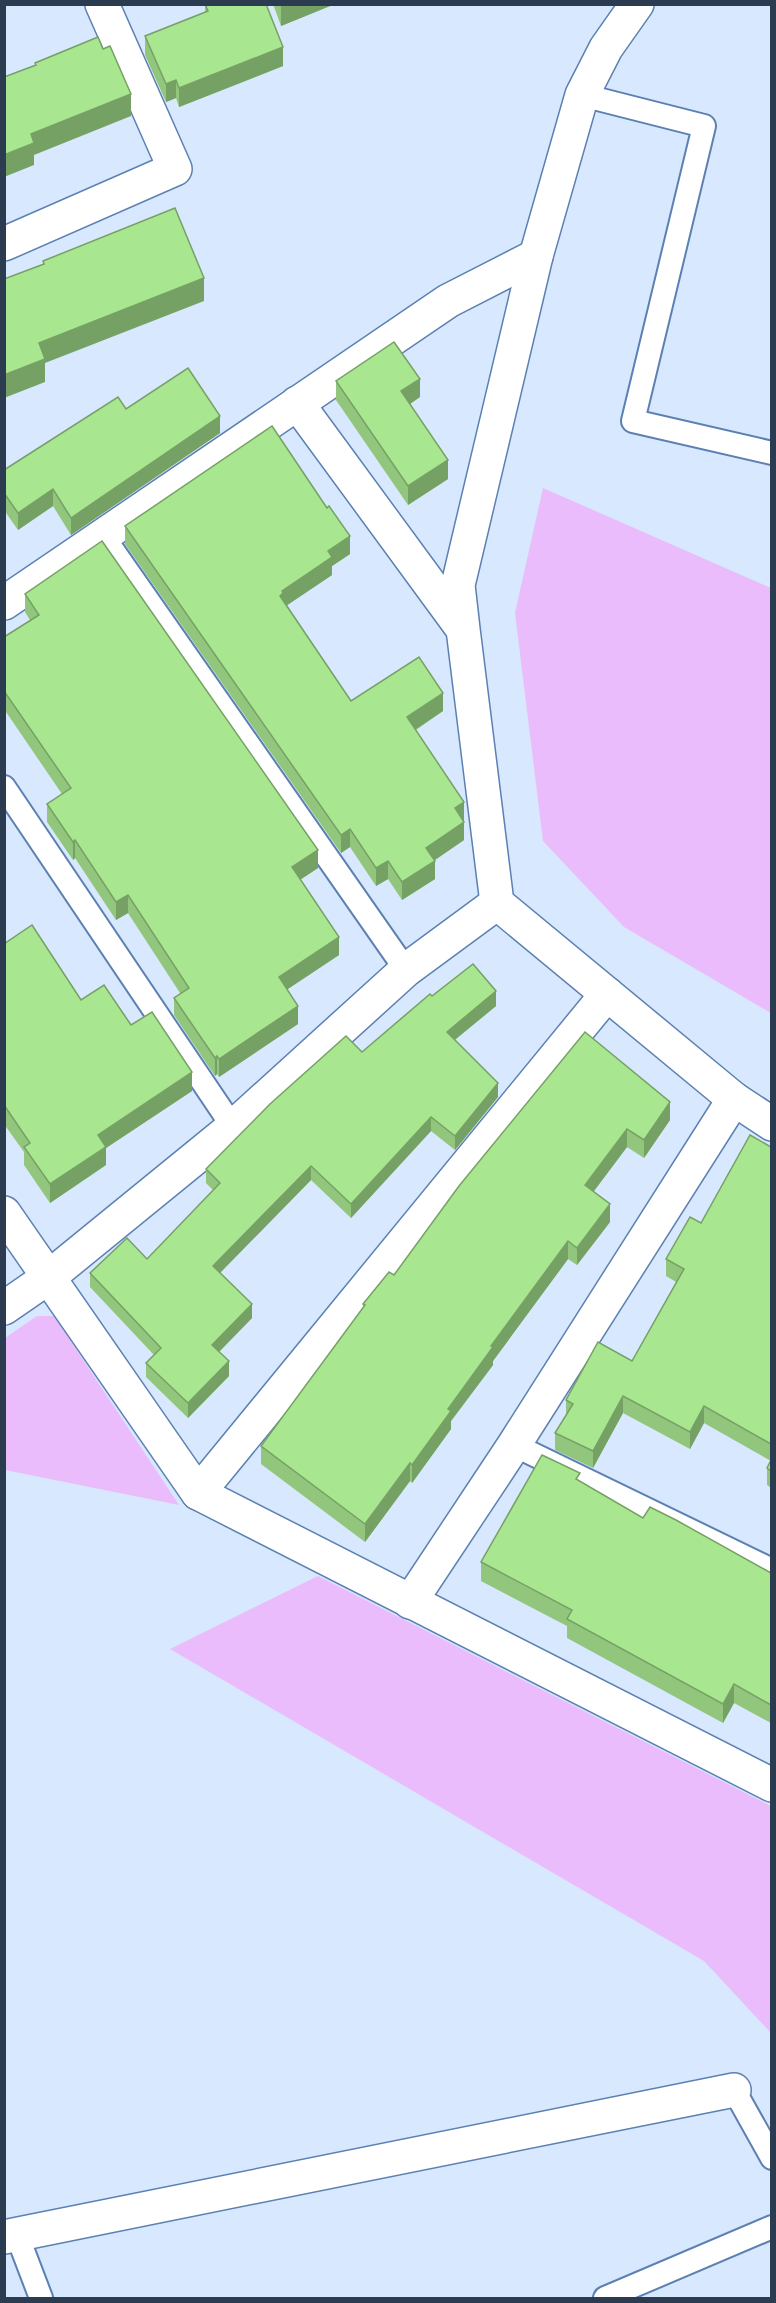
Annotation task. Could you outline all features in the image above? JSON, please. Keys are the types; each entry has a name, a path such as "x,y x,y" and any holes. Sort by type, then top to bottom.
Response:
{"street":[{"path":"4,244 175,169 102,4"},
{"path":"637,4 606,48 582,95 536,256 458,585 463,629 497,903 734,1099 771,1124"},
{"path":"4,603 448,301 536,256"},
{"path":"297,404 463,629"},
{"path":"4,1308 49,1277 233,1127 406,970 497,903"},
{"path":"198,1493 607,994"},
{"path":"410,1602 514,1446 734,1099"},
{"path":"4,1213 198,1493 771,1785"},
{"path":"11,2236 734,2090"}],"lane":[{"path":"582,95 704,126 633,422 771,453"},
{"path":"103,536 406,970"},
{"path":"4,787 233,1127"},
{"path":"514,1446 771,1570"},
{"path":"734,2090 771,2157"},
{"path":"605,2298 771,2227"},
{"path":"11,2236 41,2298"}],"shaded area":[{"path":"543,488 771,588 771,1013 624,927 543,841 515,613"},
{"path":"37,1316 54,1316 179,1505 5,1470 5,1338"},
{"path":"318,1576 771,1806 771,2033 704,1961 170,1649"}],"building":[{"path":"205,4 266,4 283,47 179,88 176,80 166,84 145,36 208,11"},
{"path":"98,37 103,49 110,46 131,94 31,134 34,143 4,155 4,77"},
{"path":"175,208 204,278 39,343 45,359 4,375 4,279"},
{"path":"394,342 420,379 401,391 448,460 408,486 336,381"},
{"path":"188,368 220,416 71,518 53,489 18,513 4,493 4,470 118,397 126,409"},
{"path":"272,426 327,508 329,506 350,536 328,551 332,557 282,591 280,596 351,701 419,657 443,693 407,717 464,802 455,808 464,822 426,848 435,861 402,882 388,861 376,868 350,829 341,835 125,526"},
{"path":"102,541 318,850 292,867 339,937 279,977 298,1006 219,1059 217,1056 215,1058 174,998 189,988 128,895 116,902 75,840 73,842 47,804 71,788 4,691 4,637 39,615 25,594"},
{"path":"32,925 81,1000 104,985 131,1025 152,1012 192,1072 98,1135 106,1147 50,1184 24,1147 30,1143 4,1105 4,944"},
{"path":"473,964 496,991 447,1032 498,1083 455,1136 431,1117 351,1204 311,1166 213,1266 252,1304 212,1345 229,1361 188,1403 146,1363 161,1348 90,1273 127,1238 147,1259 220,1183 206,1169 270,1104 346,1036 362,1052 430,994 432,996"},
{"path":"585,1032 670,1102 644,1140 627,1129 585,1185 610,1204 577,1248 568,1241 491,1346 493,1347 448,1409 451,1411 365,1524 261,1446 365,1305 363,1304 389,1272 394,1275 459,1186"},
{"path":"750,1135 771,1147 771,1444 704,1406 690,1432 623,1396 593,1451 555,1433 573,1404 566,1400 598,1342 632,1361 684,1269 666,1259 690,1217 701,1223"},
{"path":"542,1455 580,1473 576,1479 643,1518 650,1507 771,1573 771,1705 734,1684 723,1704 567,1619 572,1610 481,1562"}]}
